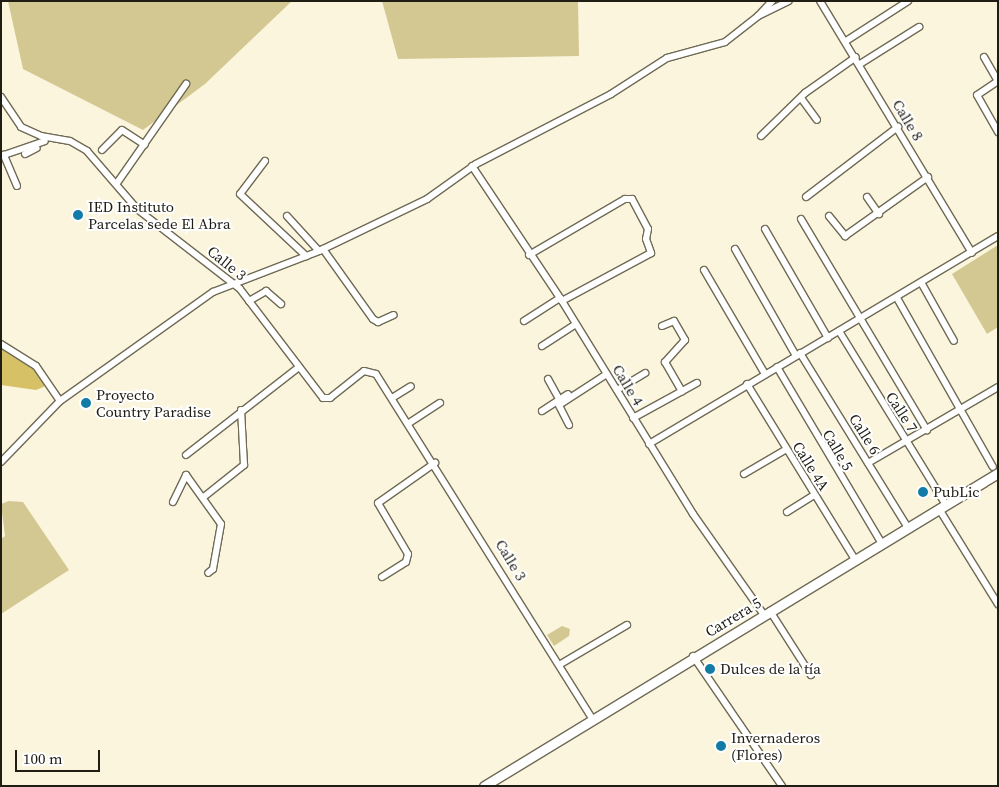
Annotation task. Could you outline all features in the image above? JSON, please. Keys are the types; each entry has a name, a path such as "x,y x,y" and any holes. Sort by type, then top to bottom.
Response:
{"main road":[{"name":"Carrera 5","path":"484,786 693,656 856,561 942,507 996,470"}],"street":[{"path":"1,462 60,402 213,292 321,250 426,199 472,166 611,94 667,58 734,37 772,1"},
{"path":"758,16 789,1"},
{"name":"Calle 8","path":"820,1 858,60 972,253"},
{"path":"846,41 908,1"},
{"path":"761,136 801,98 858,60 919,27"},
{"path":"984,56 998,81 977,95 998,132"},
{"path":"117,183 146,145 186,84"},
{"name":"Calle 3","path":"1,97 21,127 45,139 70,141 86,151 117,183 137,209 235,284 326,399 368,370 376,374 435,463 592,719"},
{"path":"801,98 817,120"},
{"path":"806,197 898,127"},
{"path":"102,150 122,130 146,145"},
{"path":"25,154 45,139"},
{"path":"17,186 4,155 45,139"},
{"path":"265,161 240,194 306,256"},
{"name":"Calle 4","path":"472,166 529,255 561,300 649,444 811,675"},
{"path":"829,216 844,236 878,214 928,177"},
{"path":"867,197 878,214"},
{"path":"524,321 651,253 646,239 648,229 632,200 625,199 529,255"},
{"path":"287,216 321,250 372,319 378,322 394,315"},
{"path":"801,220 863,318 927,430"},
{"path":"766,230 828,338"},
{"path":"649,444 798,354 922,284 998,236"},
{"name":"Calle 6","path":"735,249 798,354 908,528"},
{"path":"704,270 765,374"},
{"path":"922,284 954,341"},
{"path":"249,300 268,291 281,304"},
{"path":"897,298 958,409 996,470"},
{"path":"662,326 674,321 685,340 666,362 682,391"},
{"path":"542,346 576,324"},
{"name":"Calle 7","path":"839,332 906,441 998,604"},
{"path":"1,344 36,366 60,402"},
{"path":"186,454 299,367"},
{"name":"Calle 5","path":"777,367 882,544"},
{"path":"542,411 606,372"},
{"path":"569,425 558,405 606,372"},
{"path":"617,390 645,374"},
{"path":"548,379 559,400"},
{"path":"633,418 697,383"},
{"name":"Calle 4A","path":"747,384 785,450 856,561"},
{"path":"392,398 411,386"},
{"path":"868,463 998,387"},
{"path":"409,423 440,403"},
{"path":"205,496 244,465 241,410"},
{"path":"744,474 785,450"},
{"path":"382,577 406,562 408,554 378,503 435,463"},
{"path":"173,502 186,475 205,496 221,524 213,570 208,573"},
{"path":"787,512 814,495"},
{"path":"559,665 627,625"},
{"path":"693,656 782,786"}],"shaded area":[{"path":"8,1 292,1 205,84 143,130 23,69"},
{"path":"382,1 578,1 579,56 398,59"},
{"path":"998,245 998,327 987,334 952,274"},
{"path":"1,348 35,367 48,385 36,390 1,385"},
{"path":"9,501 23,502 69,570 1,614 1,539 5,536 1,504"},
{"path":"562,626 570,629 569,636 554,646 547,635"}],"place":[{"name":"IED Instituto Parcelas sede El Abra","path":"78,215"},
{"name":"Proyecto Country Paradise","path":"86,403"},
{"name":"PubLic","path":"923,492"},
{"name":"Dulces de la tía","path":"710,669"},
{"name":"Invernaderos (Flores)","path":"721,746"}]}
